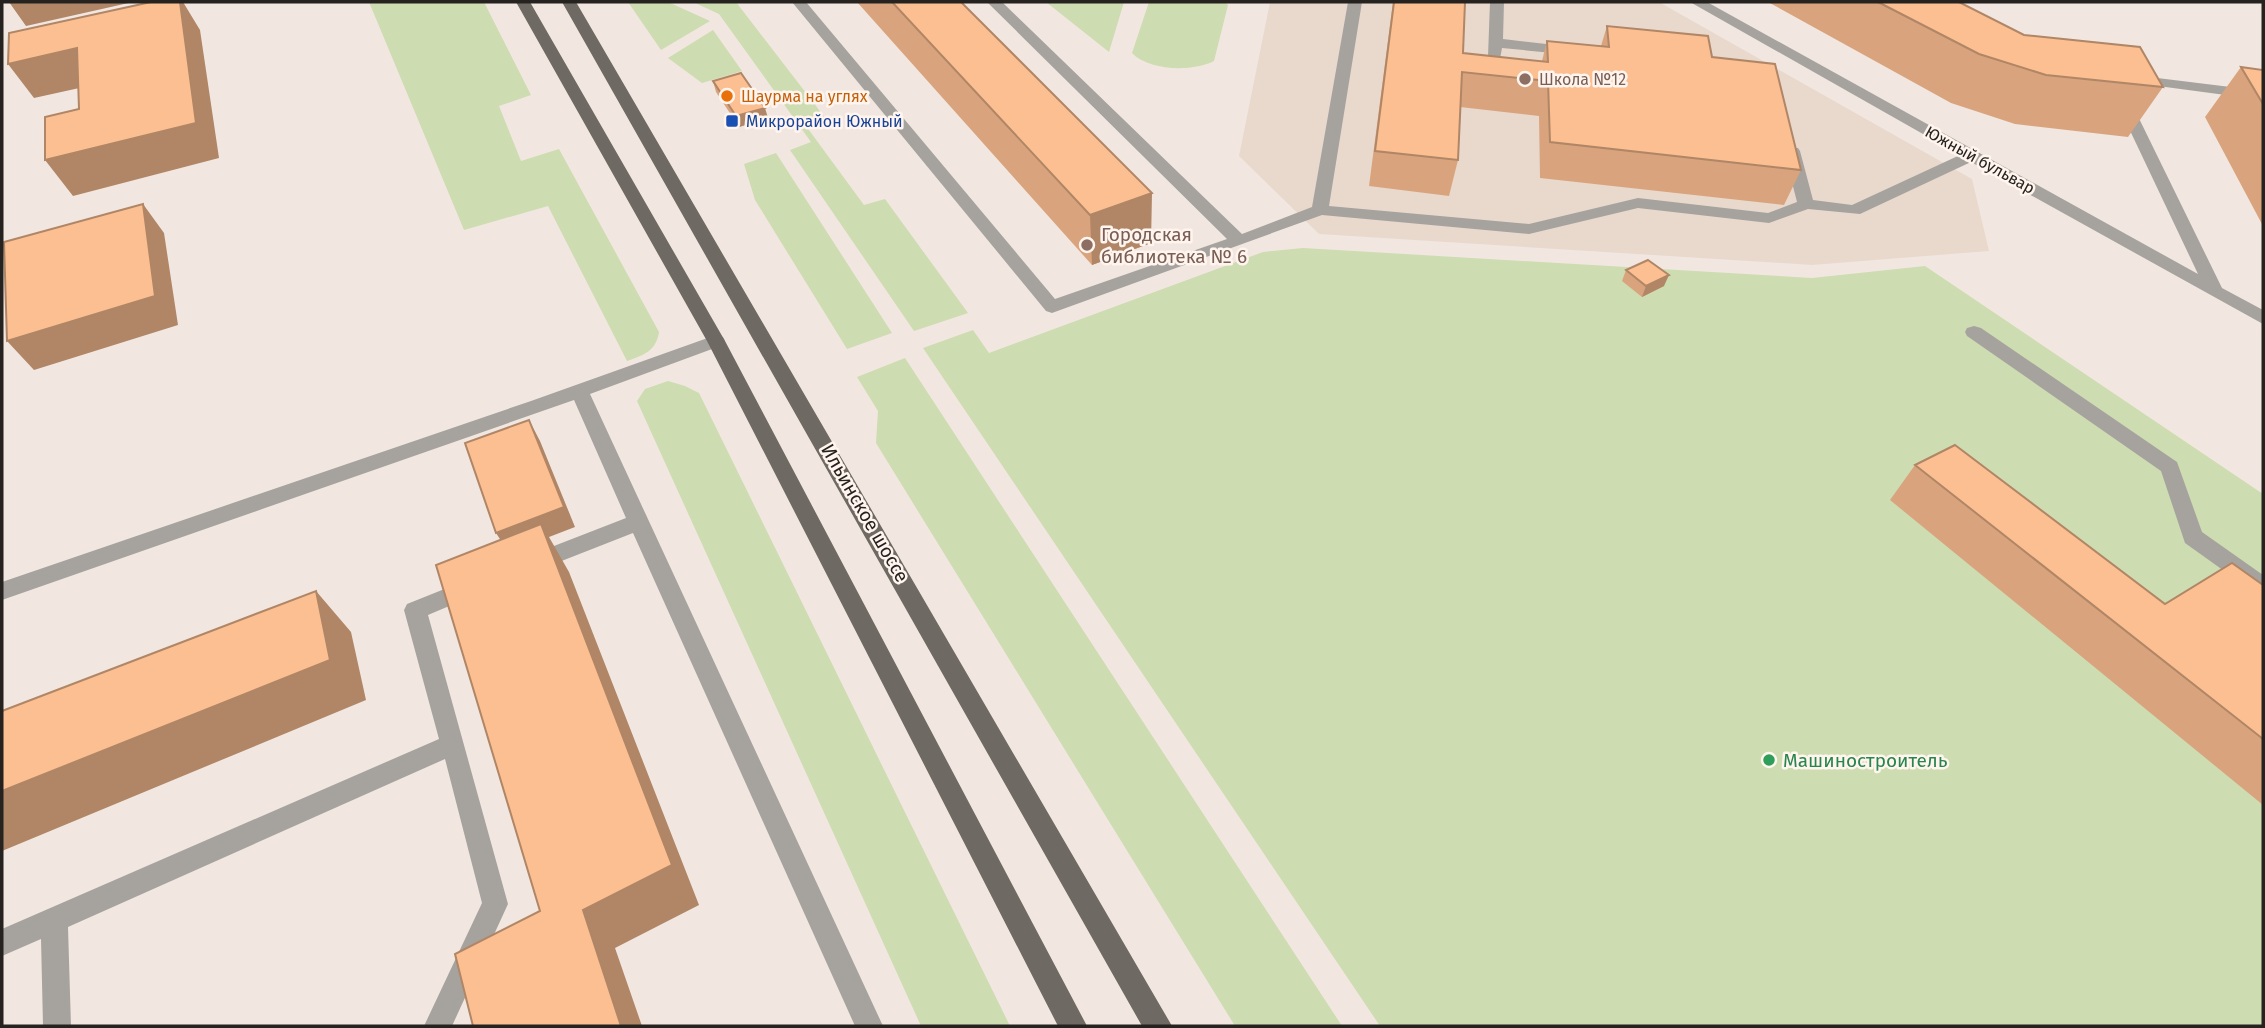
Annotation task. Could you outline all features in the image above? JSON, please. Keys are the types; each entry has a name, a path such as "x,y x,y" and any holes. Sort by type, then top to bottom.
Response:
{"main road":[{"path":"523,2 716,341 1073,1026"},
{"name":"Ильинское шоссе","path":"569,2 1158,1026"}],"street":[{"path":"799,2 1052,307 1302,219 1320,210 1529,229 1638,203 1769,218 1805,204 1854,210 1973,155"},
{"path":"994,2 1238,240"},
{"path":"1320,210 1354,2"},
{"path":"1495,70 1497,2"},
{"name":"Южный бульвар","path":"1697,2 2263,318"},
{"path":"1496,43 1592,54"},
{"path":"2216,291 2115,82 2263,96"},
{"path":"1789,140 1805,204"},
{"path":"1974,332 2170,467 2193,537 2263,587"},
{"path":"2,591 716,341"},
{"path":"579,391 869,1026"},
{"path":"514,570 639,522"},
{"path":"438,1026 495,904 415,610 489,580"},
{"path":"2,943 453,744"},
{"path":"54,920 57,1026"}],"shaded area":[{"name":"Школа №12","path":"1270,2 1659,2 1972,179 1989,251 1812,265 1319,234 1239,156"}],"green space":[{"path":"369,2 484,2 531,95 499,106 521,161 559,149 659,332 652,348 627,361 548,206 464,230"},
{"path":"628,2 668,2 710,21 661,50"},
{"path":"693,2 736,2 826,119 806,126 864,205 885,199 968,313 914,331 790,150 811,142 719,14"},
{"path":"1046,2 1124,2 1109,52"},
{"path":"1149,2 1225,2 1228,5 1214,61 1195,67 1172,68 1149,63 1132,53"},
{"path":"713,30 742,71 702,83 668,58"},
{"path":"776,153 892,333 847,349 755,200 744,164"},
{"name":"Машиностроитель","path":"1303,248 1812,278 1925,266 2263,494 2263,1026 1380,1026 923,348 973,330 989,353 1263,252"},
{"path":"905,358 1342,1026 1235,1026 876,443 878,411 857,377"},
{"path":"668,381 699,393 1010,1026 921,1026 637,401 645,389"}],"building":[{"path":"151,2 180,2 196,123 45,160 45,117 79,109 77,48 8,64 9,33"},
{"path":"892,2 961,2 1152,193 1090,215"},
{"path":"1394,2 1465,2 1463,53 1548,62 1547,41 1609,47 1607,26 1708,36 1712,57 1775,64 1801,170 1550,142 1548,81 1462,72 1458,160 1375,151"},
{"path":"1878,2 1959,2 2024,35 2140,47 2163,87 2046,75 1979,54"},
{"path":"2241,67 2263,70 2263,104"},
{"path":"741,73 765,108 736,116 713,81"},
{"path":"143,204 155,296 7,341 4,242"},
{"path":"1648,260 1669,275 1646,286 1626,270"},
{"path":"529,420 564,507 496,533 465,443"},
{"path":"1955,445 2165,604 2232,563 2263,585 2263,739 1915,465"},
{"path":"541,524 672,865 583,910 621,1026 473,1026 455,954 540,911 436,565"},
{"path":"316,591 330,660 2,791 2,711"}],"place":[{"name":"Школа №12","path":"1525,79"},
{"name":"Шаурма на углях","path":"727,96"},
{"name":"Микрорайон Южный","path":"732,121"},
{"name":"Городская библиотека № 6","path":"1087,245"},
{"name":"Машиностроитель","path":"1769,760"}]}
